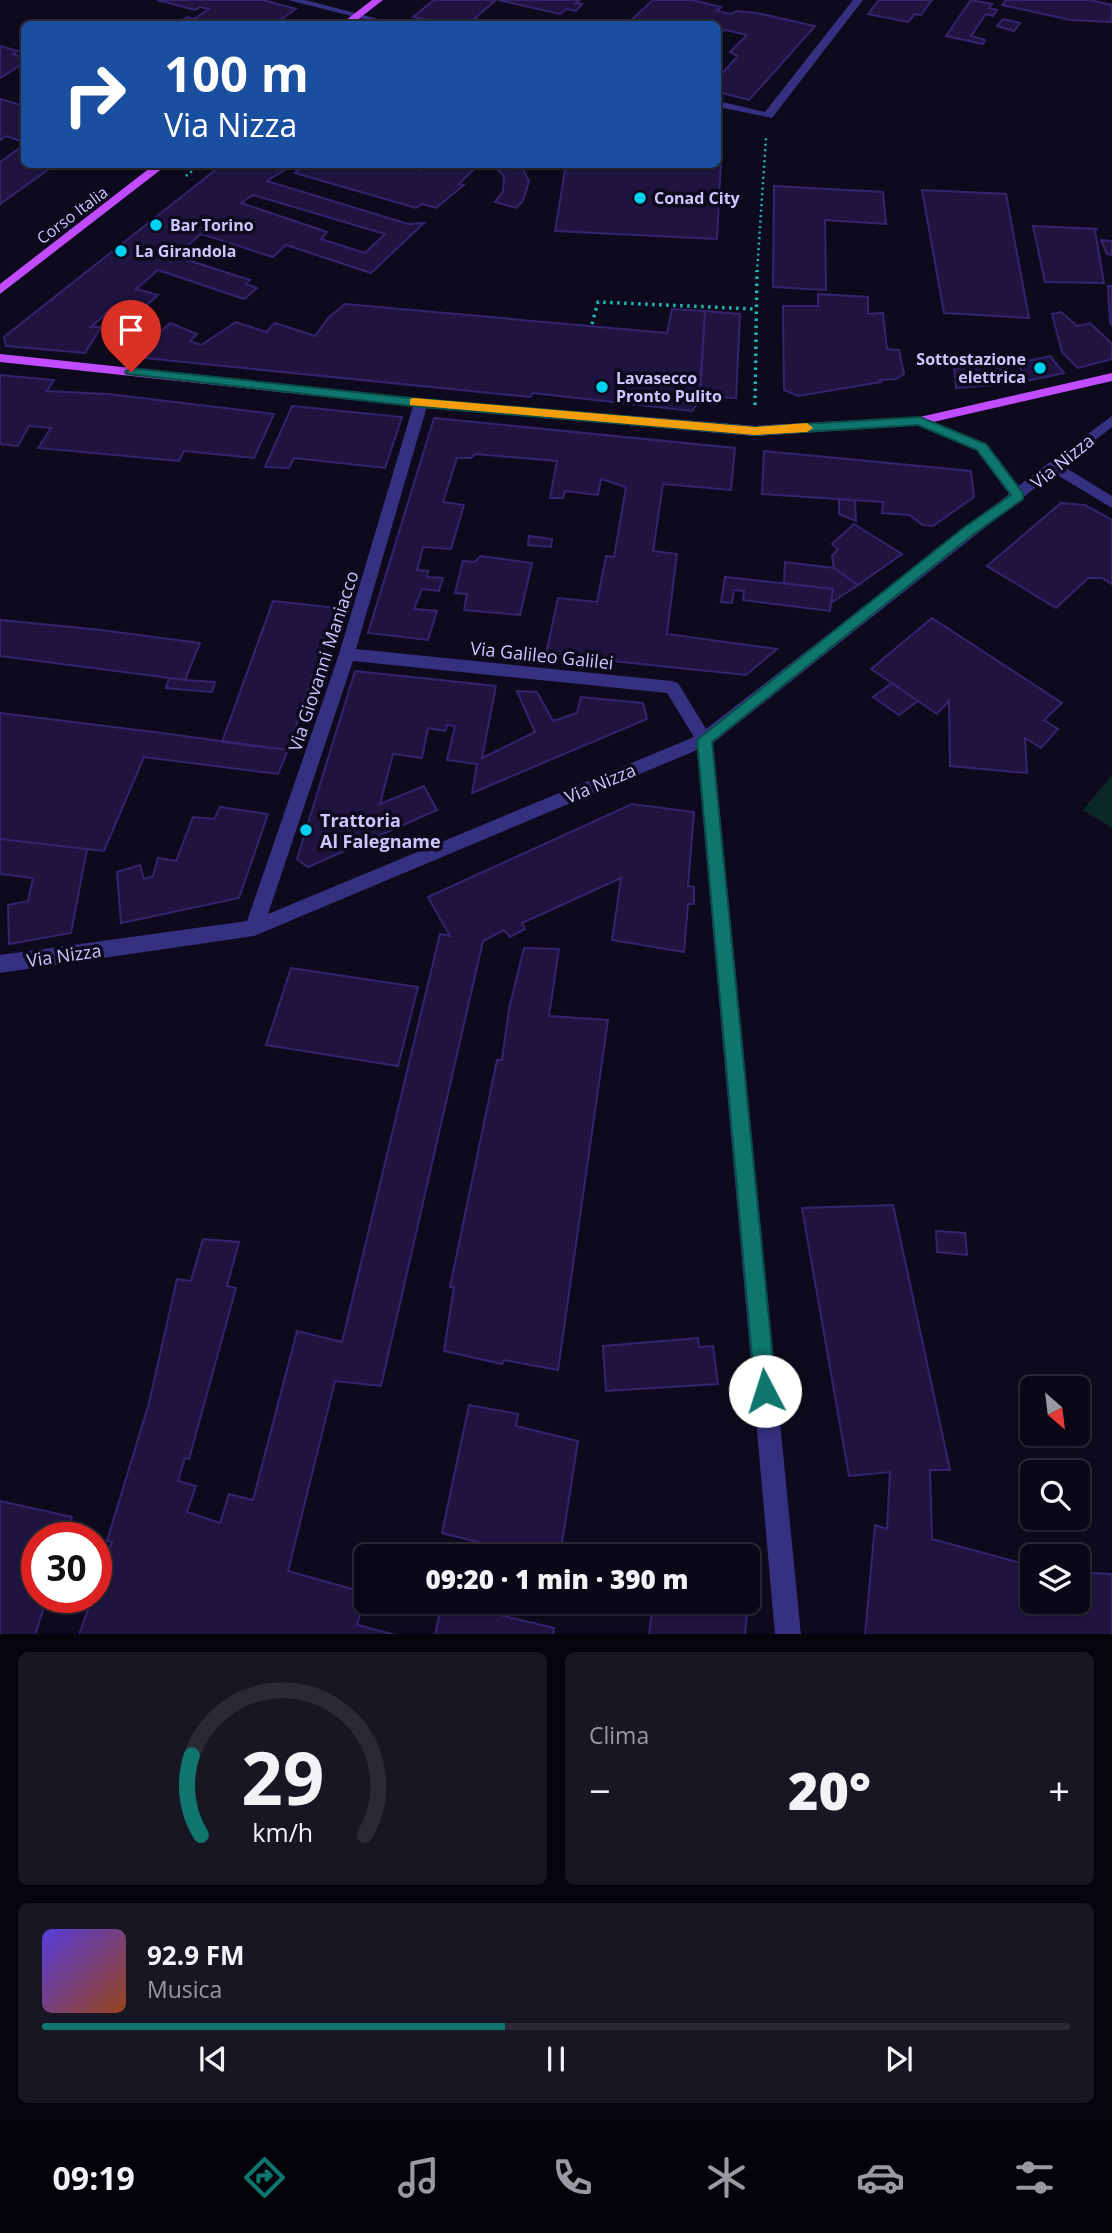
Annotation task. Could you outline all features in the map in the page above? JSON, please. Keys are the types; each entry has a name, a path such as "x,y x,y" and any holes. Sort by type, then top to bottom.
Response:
{"main road":[{"path":"350,21 378,0"},
{"name":"Corso Italia","path":"0,290 158,168"},
{"path":"0,358 421,403 755,431 920,421 1112,377"}],"street":[{"path":"293,0 379,21"},
{"path":"721,104 768,116 858,0"},
{"name":"Via Giovanni Maniacco","path":"254,928 347,654 421,403"},
{"name":"Via Nizza","path":"0,964 254,928 704,740 1112,420"},
{"path":"920,421 982,447 1018,496"},
{"path":"1054,467 1112,503"},
{"name":"Via Galileo Galilei","path":"347,654 672,687 704,740"},
{"path":"704,740 788,1634"}],"path":[{"path":"755,431 755,309 768,116"},
{"path":"592,324 598,302 755,309"}],"green space":[{"path":"1112,775 1112,828 1083,810"}],"building":[{"path":"157,0 263,0 296,9 278,21 181,21 187,17 194,19 209,9 200,7 195,10"},
{"path":"434,0 496,0 475,18 478,21 432,21 413,17"},
{"path":"498,0 580,0 576,3 582,4 576,11 567,9 560,14"},
{"path":"653,0 692,0 721,7 717,11 731,14 736,11 757,13 815,26 749,100 721,93 721,75 738,56 730,52 747,35 726,30 721,32 721,21 630,21"},
{"path":"879,0 932,0 921,15 915,14 908,22 868,14"},
{"path":"971,0 992,4 989,8 997,10 993,16 986,14 971,36 985,40 983,44 946,36"},
{"path":"1006,0 1090,0 1112,5 1112,22 1070,20 1002,5"},
{"path":"1003,19 1020,23 1014,31 997,26"},
{"path":"0,46 18,51 13,54 21,57 21,65 0,78"},
{"path":"0,99 21,105 21,141 6,136 0,140"},
{"path":"21,147 21,168 50,168 0,204 0,162"},
{"path":"218,168 287,168 267,181 408,224 424,223 371,273 286,245 273,257 201,234 175,256 250,280 246,284 257,288 244,299 158,270 136,289 158,295 134,316 111,309 91,327 101,327 85,353 6,346 4,337","holes":["253,195 385,234 365,253 321,239 327,232 241,203"]},
{"path":"292,168 475,168 459,184 464,185 436,208 422,204 416,208 295,173 298,170"},
{"path":"494,168 522,168 529,181 523,201 516,208 495,202 503,191 504,176"},
{"name":"Conad City","path":"565,168 721,168 717,239 555,231"},
{"path":"774,186 883,192 886,224 825,220 826,290 773,287"},
{"path":"922,190 1006,194 1029,318 944,313"},
{"path":"1033,226 1097,229 1095,231 1104,283 1045,282"},
{"path":"1101,240 1112,241 1112,255 1107,254"},
{"path":"1108,286 1112,286 1112,325 1110,323"},
{"path":"818,294 868,297 868,314 883,313 887,349 899,350 904,374 896,379 798,396 784,390 783,306 818,306"},
{"path":"345,304 667,333 672,309 705,311 699,401 692,411 533,393 530,397 134,357 170,323 197,334 190,341 201,345 236,322 266,332 275,323 315,336 329,317"},
{"path":"705,311 740,314 736,398 700,396"},
{"path":"1061,312 1077,326 1090,323 1112,344 1112,359 1078,368 1062,352 1052,314"},
{"name":"Sottostazione elettrica","path":"1050,356 1064,373 1026,381 1018,363"},
{"path":"998,364 1009,384 956,388 954,368"},
{"path":"0,375 54,380 47,391 108,394 274,414 254,458 184,451 179,461 38,448 51,428 29,426 18,446 0,444"},
{"path":"292,406 402,417 385,468 294,458 289,468 265,467"},
{"path":"434,418 735,448 731,490 663,484 653,551 677,554 667,634 777,649 746,675 546,654 558,598 597,602 606,556 614,557 626,487 601,479 598,495 565,491 563,498 550,498 557,461 475,454 471,458 457,458 443,502 464,505 451,549 423,547 417,570 428,571 427,577 443,578 439,591 422,589 414,609 437,611 428,640 368,633"},
{"path":"764,451 971,471 974,497 933,526 923,525 909,515 882,513 883,502 762,494"},
{"path":"839,499 855,501 856,521 839,514"},
{"path":"1061,503 1085,505 1112,520 1112,584 1102,578 1088,578 1056,608 987,566"},
{"path":"854,524 902,554 858,585 834,568 832,556 838,549 832,544"},
{"path":"529,536 552,539 551,547 528,545"},
{"path":"481,556 532,563 520,615 464,610 467,594 455,593 463,561 474,562"},
{"path":"785,562 834,568 858,585 831,603 833,589 784,583"},
{"path":"725,577 833,589 830,611 743,600 744,591 734,590 732,603 721,602"},
{"path":"273,601 338,608 315,678 312,677 288,750 222,742"},
{"path":"932,618 1062,703 1044,720 1058,729 1041,748 1025,738 1027,773 950,766 949,701 937,714 871,669"},
{"path":"0,620 200,643 185,680 0,656"},
{"path":"355,671 496,686 482,758 535,732 517,691 537,692 553,721 577,713 581,697 643,703 647,719 472,793 477,764 447,760 455,726 447,725 445,731 428,728 422,758 393,754 380,804 424,786 437,810 308,867 297,859"},
{"path":"169,678 215,682 212,692 166,688"},
{"path":"892,683 918,701 899,715 873,697"},
{"path":"0,713 288,750 278,774 144,757 104,851 0,839"},
{"path":"632,804 694,812 688,886 694,887 694,904 688,904 684,952 612,940 621,878 522,923 525,929 510,937 504,930 483,941 381,1386 335,1381 288,1571 354,1590 354,1614 360,1614 357,1625 392,1634 79,1634 87,1613 112,1613 112,1525 149,1403 177,1279 191,1281 203,1239 239,1242 227,1286 236,1288 189,1459 185,1458 178,1481 196,1486 187,1512 220,1523 229,1494 253,1500 297,1331 342,1342 440,934 450,936 428,897"},
{"path":"220,807 268,814 239,898 121,923 117,872 140,865 144,879 153,876 158,858 176,861 193,817 214,819"},
{"path":"0,839 87,849 71,933 9,944 8,905 28,901 33,878 0,874"},
{"path":"524,948 559,949 549,1016 608,1020 558,1370 504,1360 502,1364 444,1351 454,1287 450,1287 497,1060 502,1060 509,1009"},
{"path":"291,968 418,987 398,1066 266,1045"},
{"path":"893,1205 950,1470 930,1470 932,1539 1020,1563 1020,1614 1090,1614 1090,1573 1112,1574 1112,1634 865,1634 875,1525 887,1529 890,1472 849,1476 802,1208"},
{"path":"936,1231 965,1233 967,1255 937,1252"},
{"path":"698,1338 699,1347 713,1346 718,1384 606,1391 603,1346"},
{"path":"469,1405 518,1414 516,1426 578,1441 562,1544 485,1544 442,1533"},
{"path":"0,1501 72,1517 71,1522 21,1522 21,1613 42,1613 35,1634 0,1634"},
{"path":"439,1614 496,1614 554,1628 553,1634 435,1634"},
{"path":"651,1614 747,1614 745,1634 649,1634"}],"slow traffic":[{"path":"414,402 755,431 807,428"}],"place":[{"name":"Conad City","path":"640,198"},
{"name":"Bar Torino","path":"156,225"},
{"name":"La Girandola","path":"121,251"},
{"name":"Sottostazione elettrica","path":"1040,368"},
{"name":"Lavasecco Pronto Pulito","path":"602,387"},
{"name":"Trattoria Al Falegname","path":"306,830"}],"route":[{"path":"131,372 421,403 755,431 920,421 982,447 1018,496 967,532 704,740 765,1391"}]}
